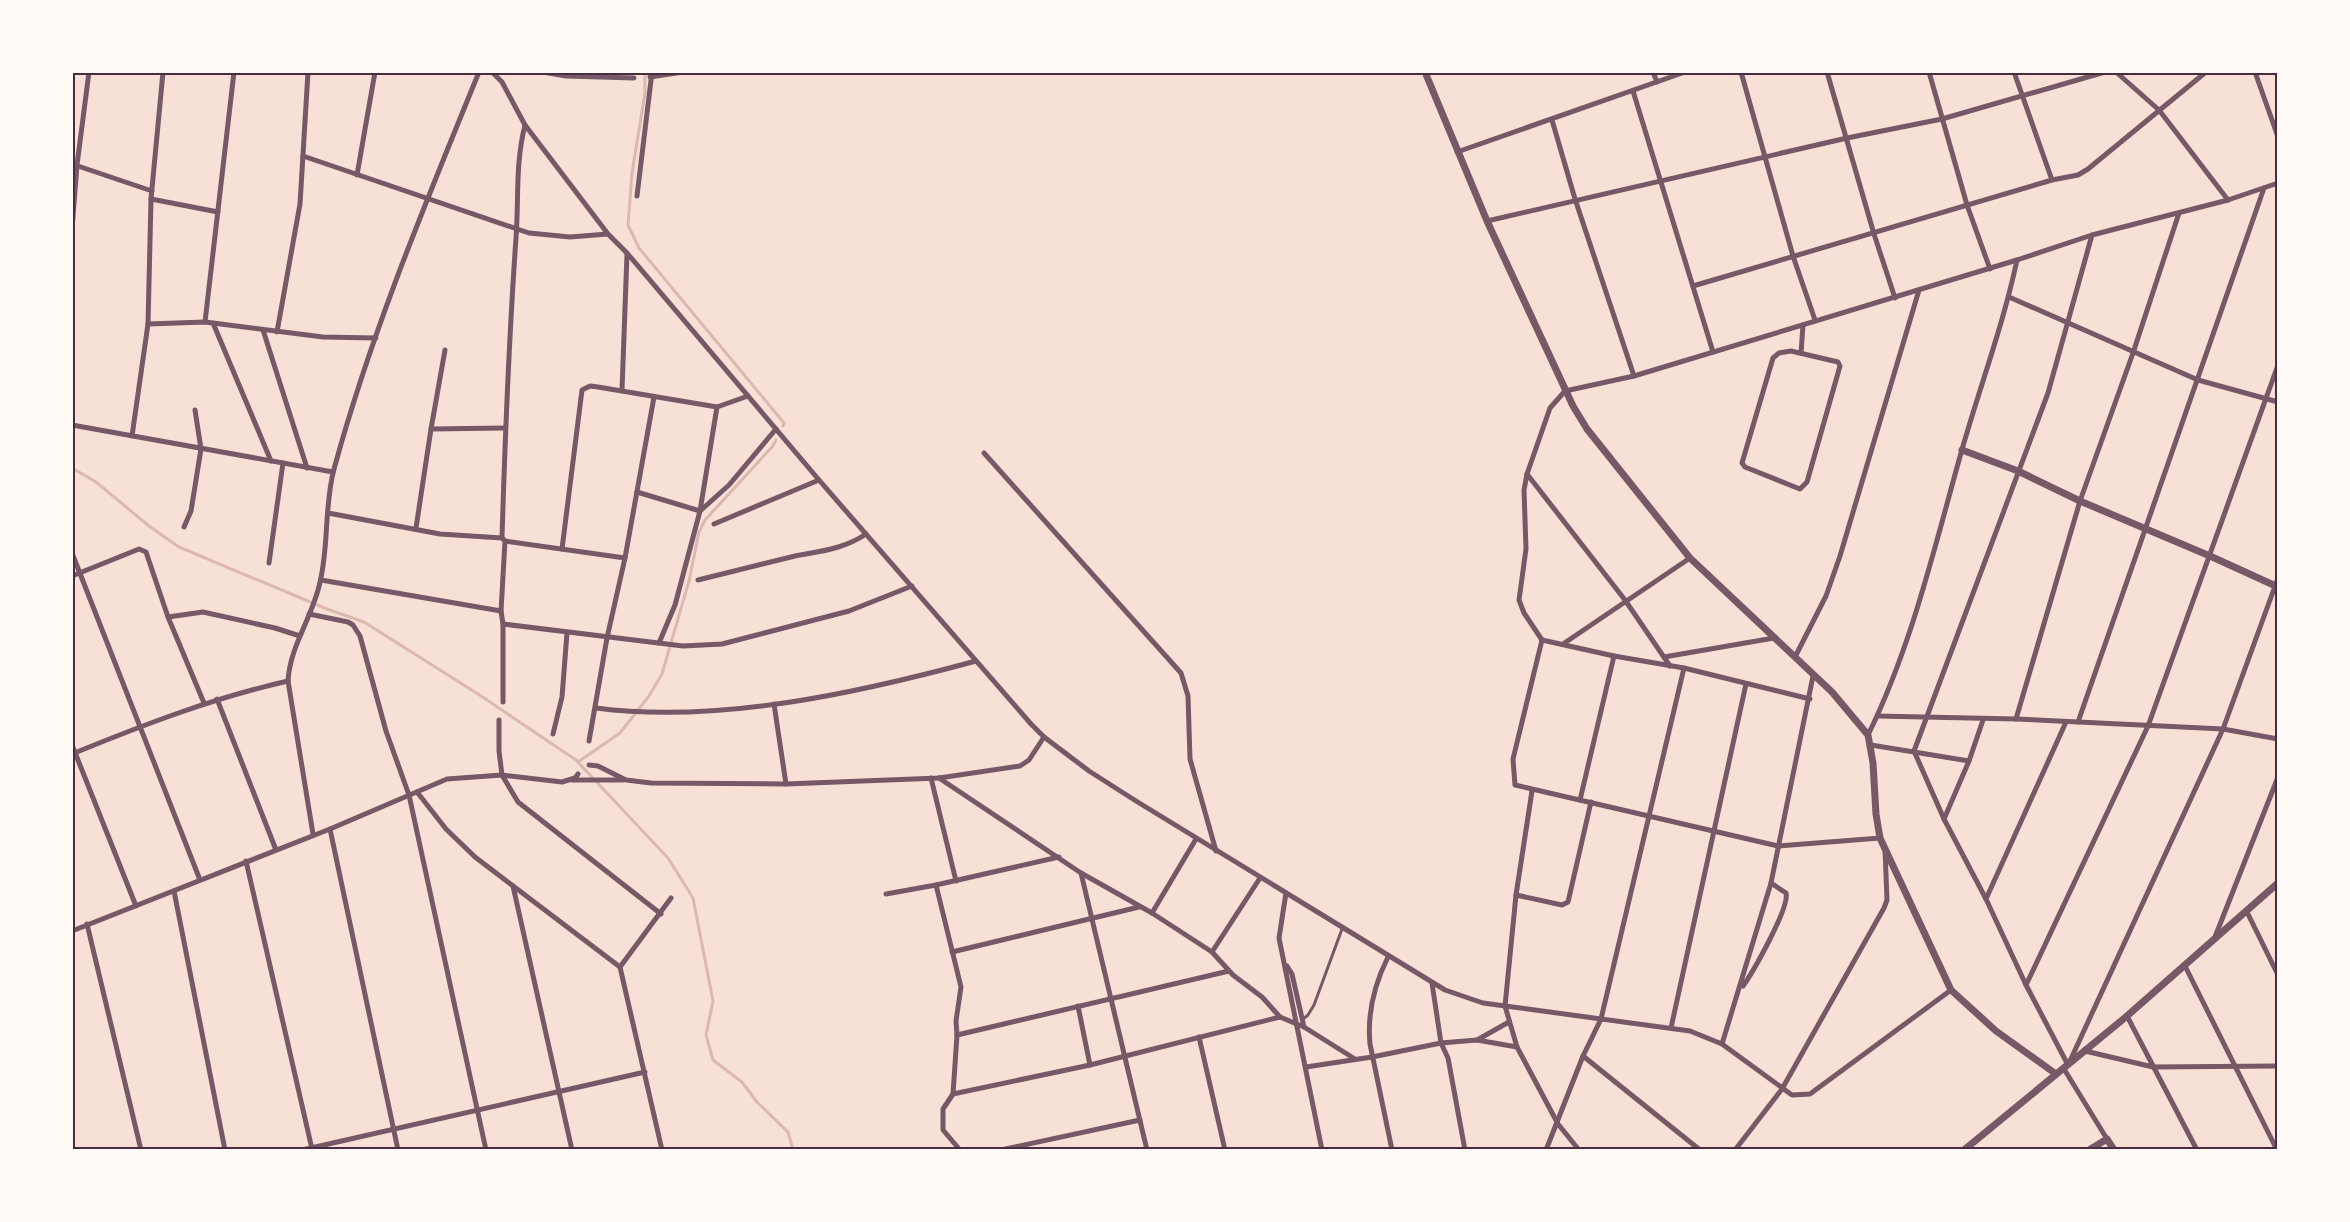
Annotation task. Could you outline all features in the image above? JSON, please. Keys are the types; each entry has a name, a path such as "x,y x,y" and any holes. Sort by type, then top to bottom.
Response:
{"street":[{"path":"72,229 75,164 89,72"},
{"path":"132,436 148,324 151,199 163,72"},
{"path":"205,322 234,72"},
{"path":"277,332 300,204 308,72"},
{"path":"357,175 375,72"},
{"path":"313,834 288,681 289,665 321,580 333,472 376,338 427,199 479,72"},
{"path":"492,72 502,82 525,125 608,234 627,253 819,480 1044,737 1089,771 1196,839 1432,983 1470,1000 1671,1028 1705,1036 1722,1044 1792,1095 1810,1094 1951,990"},
{"path":"543,72 634,78"},
{"path":"637,196 651,75 683,72"},
{"path":"1425,72 1487,221 1565,391 1587,429 1690,558 1832,692 1868,735 1871,745 1880,838 1951,990 1996,1030 2056,1074"},
{"path":"1653,72 1657,82"},
{"path":"1457,152 1684,72"},
{"path":"1741,72 1793,256 1815,320"},
{"path":"1827,72 1895,298"},
{"path":"1929,72 1967,205 1990,269"},
{"path":"2014,72 2052,180"},
{"path":"1487,221 1847,138 1942,119 2104,72"},
{"path":"2116,72 2159,110 2228,200"},
{"path":"1692,286 2084,172 2206,72"},
{"path":"2255,72 2278,137"},
{"path":"1633,90 1713,352"},
{"path":"1552,120 1575,200 1634,376"},
{"path":"503,702 501,611 509,333 518,153 525,125"},
{"path":"303,156 516,229 562,237 608,234"},
{"path":"75,164 152,191"},
{"path":"1810,699 1684,668 1542,640 1524,613 1519,600 1526,549 1524,490 1527,474 1550,408 1565,391 1634,376 1990,269 2092,235 2228,200 2278,183"},
{"path":"2078,722 2264,188"},
{"path":"151,199 218,212"},
{"path":"2016,719 2080,501 2180,213"},
{"path":"2092,235 2048,393 1914,751 1944,819 1986,899 2066,1067 2114,1150"},
{"path":"622,390 627,253"},
{"path":"1868,735 1908,637 1921,598 2018,260"},
{"path":"1795,657 1826,596 1840,556 1919,290"},
{"path":"2009,297 2198,380 2278,402"},
{"path":"148,324 205,322 323,337 376,338"},
{"path":"213,323 271,461"},
{"path":"1801,353 1803,325"},
{"path":"263,330 307,468"},
{"path":"416,528 445,350"},
{"path":"1786,351 1801,353 1838,362 1840,370 1807,482 1800,489 1745,467 1742,460 1773,358 1786,351"},
{"path":"2026,985 2148,726 2278,365"},
{"path":"562,549 582,390 590,386 622,390 717,407 748,396"},
{"path":"589,741 607,638 626,558 654,397"},
{"path":"662,643 675,605 700,511 717,407"},
{"path":"184,527 191,511 201,449 195,410"},
{"path":"72,425 333,472"},
{"path":"431,429 506,428"},
{"path":"700,511 729,485 776,429"},
{"path":"1962,450 2018,471 2080,501 2277,587"},
{"path":"984,453 1181,673 1188,696 1190,759 1216,851"},
{"path":"268,563 283,463"},
{"path":"1527,474 1625,600 1670,666"},
{"path":"714,524 819,480"},
{"path":"637,492 700,511"},
{"path":"328,513 457,536 503,539 626,558"},
{"path":"698,580 838,548 853,543 866,534"},
{"path":"72,576 140,549 144,550 168,617 204,703"},
{"path":"72,553 200,880"},
{"path":"1563,644 1690,558"},
{"path":"2066,1067 2223,729 2277,587 2278,578"},
{"path":"321,580 501,611"},
{"path":"503,624 683,646 723,644 823,620 877,602 912,586"},
{"path":"168,617 203,612 300,636"},
{"path":"309,614 348,622 357,630 386,731 409,795 486,1150"},
{"path":"553,734 562,697 567,633"},
{"path":"1664,657 1774,638"},
{"path":"1542,640 1513,759 1515,785 1532,791 1591,802 1778,846 1880,838"},
{"path":"1580,800 1614,656"},
{"path":"596,708 644,713 774,704 885,684 976,661"},
{"path":"1546,1150 1583,1056 1601,1019 1684,668"},
{"path":"1722,1044 1771,883 1814,676"},
{"path":"74,753 204,703 288,681"},
{"path":"1671,1028 1746,684"},
{"path":"217,699 276,850"},
{"path":"774,704 786,784"},
{"path":"1877,716 1925,719 2016,719 2223,729 2278,739"},
{"path":"499,720 498,751 502,775 518,802 661,914"},
{"path":"1944,819 1970,761 1983,720"},
{"path":"1986,899 2066,722"},
{"path":"72,931 330,829 447,779 502,775 552,783 571,780 626,780 651,783 786,784 939,778 1020,766 1029,760 1044,737"},
{"path":"72,745 136,906"},
{"path":"1871,745 1970,761"},
{"path":"589,765 598,766 626,780"},
{"path":"571,780 578,774"},
{"path":"2215,939 2278,777"},
{"path":"931,778 956,881"},
{"path":"939,778 1081,873 1152,913 1212,952 1229,971 1259,995 1280,1017"},
{"path":"1532,791 1516,895 1505,1006 1517,1047 1558,1124 1580,1150"},
{"path":"417,792 446,828 475,857 620,967 662,1150"},
{"path":"1516,895 1562,905 1568,903 1591,802"},
{"path":"330,829 398,1150"},
{"path":"1152,913 1196,839"},
{"path":"1736,1150 1782,1089 1884,908 1887,900 1885,848"},
{"path":"886,894 956,881 1059,857"},
{"path":"246,861 312,1149"},
{"path":"1081,873 1147,1150"},
{"path":"1212,952 1260,878"},
{"path":"1739,992 1763,953 1786,903 1786,893 1771,883"},
{"path":"1964,1150 2127,1016 2278,883"},
{"path":"936,885 961,987 956,1021 952,1094 944,1109 943,1130 960,1150"},
{"path":"513,886 572,1150"},
{"path":"174,891 225,1150"},
{"path":"1286,893 1279,933 1300,1021 1306,1067 1322,1150"},
{"path":"620,967 671,898"},
{"path":"952,952 1139,907"},
{"path":"2247,912 2278,975"},
{"path":"87,924 141,1150"},
{"path":"1388,957 1378,979 1370,1013 1369,1029 1372,1057 1392,1150"},
{"path":"2185,966 2277,1150"},
{"path":"957,1035 1229,971"},
{"path":"1432,983 1441,1043 1448,1058 1465,1150"},
{"path":"1078,1006 1090,1065"},
{"path":"2127,1016 2197,1150"},
{"path":"952,1094 1090,1065 1280,1017 1300,1021 1305,1027 1355,1059"},
{"path":"1477,1040 1509,1022"},
{"path":"1199,1036 1225,1150"},
{"path":"1306,1067 1441,1043 1477,1040 1517,1047"},
{"path":"2085,1051 2153,1066 2278,1066"},
{"path":"1583,1056 1700,1150"},
{"path":"302,1150 645,1072"},
{"path":"1002,1150 1140,1120"},
{"path":"2089,1150 2107,1139"}],"lane":[{"path":"1300,1021 1308,1015 1314,1005 1343,928"}],"waterway":[{"path":"645,72 645,93 632,173 628,225 639,248 784,423 783,426"},
{"path":"578,762 620,733 649,696 662,674 689,581 699,532 705,520 776,440"},
{"path":"72,468 96,482 149,526 179,547 327,609 364,622 478,694 576,760 668,858 693,898 713,1001 706,1035 713,1060 742,1082 757,1102 788,1132 793,1150"}]}
